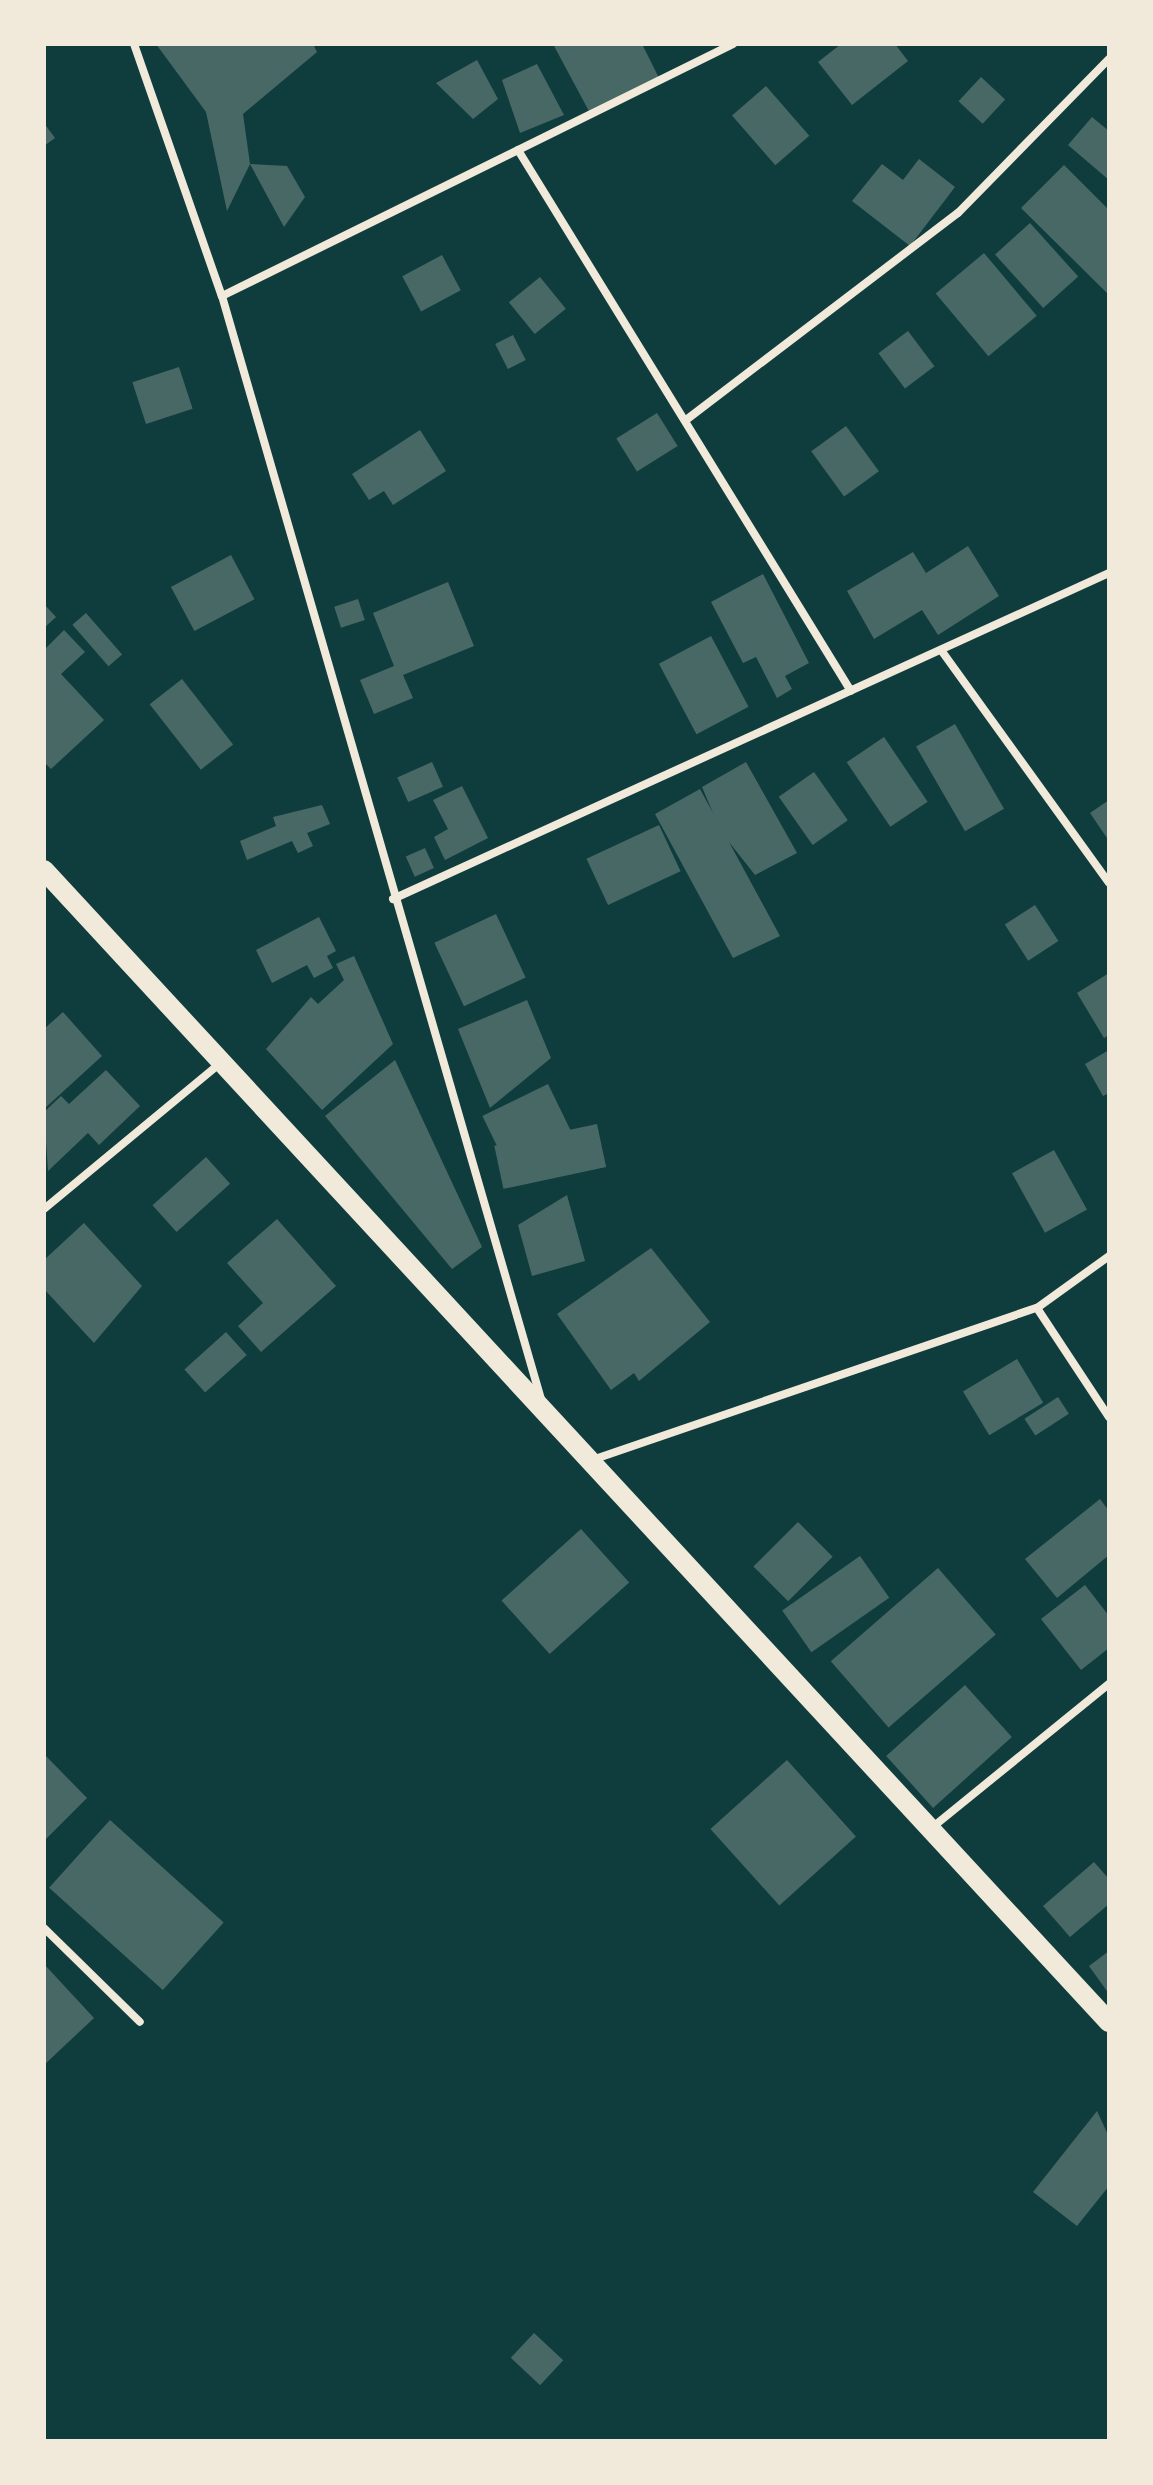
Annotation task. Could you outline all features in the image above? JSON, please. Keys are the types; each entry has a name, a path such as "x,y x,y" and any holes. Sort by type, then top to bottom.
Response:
{"main road":[{"path":"44,870 546,1415 934,1826 1109,2022"}],"street":[{"path":"134,44 222,296 393,899 546,1415"},
{"path":"222,296 733,44"},
{"path":"686,420 958,213 1109,59"},
{"path":"518,150 851,691"},
{"path":"393,899 1109,573"},
{"path":"941,650 1109,883"},
{"path":"44,1209 222,1062"},
{"path":"590,1461 1037,1308 1109,1256"},
{"path":"1037,1308 1109,1417"},
{"path":"934,1826 1109,1684"},
{"path":"44,1928 140,2022"}],"building":[{"path":"156,44 313,44 317,52 243,114 250,164 227,211 206,112"},
{"path":"553,44 642,44 660,80 591,115"},
{"path":"841,44 895,44 908,61 852,105 818,62"},
{"path":"477,60 498,99 473,119 436,83"},
{"path":"537,64 564,115 520,133 502,80"},
{"path":"981,77 1005,100 983,124 958,101"},
{"path":"766,86 809,136 775,165 732,116"},
{"path":"1092,117 1109,131 1109,180 1068,145"},
{"path":"44,123 55,138 44,146"},
{"path":"919,159 955,187 910,246 852,201 882,164 903,180"},
{"path":"250,164 287,166 305,197 284,227"},
{"path":"1064,165 1109,210 1109,295 1021,208"},
{"path":"1030,223 1078,277 1043,308 995,254"},
{"path":"984,253 1037,316 988,356 936,293"},
{"path":"442,255 461,290 421,311 402,276"},
{"path":"540,277 566,309 535,334 509,302"},
{"path":"908,331 934,366 905,388 878,353"},
{"path":"513,335 526,360 508,369 495,344"},
{"path":"179,367 193,409 146,424 132,382"},
{"path":"657,413 678,446 637,472 616,438"},
{"path":"846,426 879,471 844,497 811,451"},
{"path":"420,430 446,471 393,505 384,491 369,500 352,474"},
{"path":"968,546 999,596 938,635 922,610 874,639 847,591 913,552 926,573"},
{"path":"231,555 254,599 194,631 171,587"},
{"path":"763,574 809,663 785,676 792,689 777,698 756,657 743,663 711,602"},
{"path":"448,582 474,646 403,675 413,698 374,714 360,680 394,666 373,613"},
{"path":"358,599 365,620 341,628 334,607"},
{"path":"44,604 56,617 44,628"},
{"path":"86,613 122,655 108,666 72,625"},
{"path":"64,630 85,652 61,674 104,720 51,769 44,762 44,650"},
{"path":"711,636 749,707 696,734 659,664"},
{"path":"182,679 233,744 201,770 150,704"},
{"path":"955,724 1004,809 965,831 916,746"},
{"path":"884,737 928,802 890,827 847,762"},
{"path":"432,762 443,787 408,802 397,777"},
{"path":"746,762 797,853 755,875 729,842 780,936 733,958 655,814 700,789 713,813 702,787"},
{"path":"814,772 848,820 813,845 779,797"},
{"path":"462,786 488,838 445,860 434,837 448,829 433,800"},
{"path":"1109,800 1109,841 1090,813"},
{"path":"322,805 330,824 307,833 313,846 298,853 292,841 247,860 240,841 276,826 273,817"},
{"path":"659,825 681,871 608,905 586,859"},
{"path":"425,848 434,868 415,877 406,857"},
{"path":"1035,905 1058,941 1028,961 1005,925"},
{"path":"496,914 526,977 464,1006 434,943"},
{"path":"319,917 336,951 327,956 333,968 314,978 307,965 272,983 256,950"},
{"path":"354,956 393,1044 322,1110 266,1049 311,997 318,1004 344,980 336,964"},
{"path":"1109,973 1109,1035 1104,1038 1077,993"},
{"path":"527,1000 551,1058 490,1108 458,1029"},
{"path":"63,1012 102,1056 44,1109 44,1029"},
{"path":"1109,1050 1109,1093 1103,1096 1085,1064"},
{"path":"395,1060 482,1247 452,1269 325,1116"},
{"path":"106,1070 140,1106 99,1145 88,1133 48,1171 44,1112 61,1096 69,1104"},
{"path":"548,1084 572,1133 506,1165 482,1116"},
{"path":"597,1124 606,1167 503,1189 494,1146"},
{"path":"1054,1150 1087,1209 1045,1233 1012,1173"},
{"path":"206,1157 230,1184 177,1232 152,1205"},
{"path":"567,1195 585,1261 532,1276 518,1225"},
{"path":"277,1219 336,1286 261,1352 238,1326 263,1303 227,1263"},
{"path":"84,1223 142,1286 94,1343 44,1289 44,1260"},
{"path":"651,1248 710,1322 639,1381 634,1373 611,1390 557,1314"},
{"path":"226,1332 247,1355 205,1393 184,1369"},
{"path":"1017,1359 1043,1403 989,1435 963,1391"},
{"path":"1058,1397 1069,1414 1035,1436 1024,1419"},
{"path":"1100,1499 1109,1511 1109,1555 1057,1598 1025,1559"},
{"path":"798,1522 833,1557 788,1601 753,1567"},
{"path":"581,1529 629,1583 550,1654 501,1601"},
{"path":"860,1556 889,1598 811,1652 782,1610"},
{"path":"938,1568 996,1634 889,1728 831,1661"},
{"path":"1085,1585 1109,1616 1109,1648 1081,1670 1041,1619"},
{"path":"965,1685 1012,1737 933,1808 886,1756"},
{"path":"44,1754 87,1798 44,1841"},
{"path":"787,1760 856,1837 779,1905 710,1829"},
{"path":"110,1820 224,1922 163,1990 49,1888"},
{"path":"1094,1862 1109,1879 1109,1904 1070,1937 1043,1906"},
{"path":"1109,1951 1109,1994 1089,1966"},
{"path":"44,1964 94,2018 44,2065"},
{"path":"1097,2111 1109,2137 1109,2186 1077,2226 1033,2192"},
{"path":"534,2333 563,2360 540,2385 511,2358"}]}
